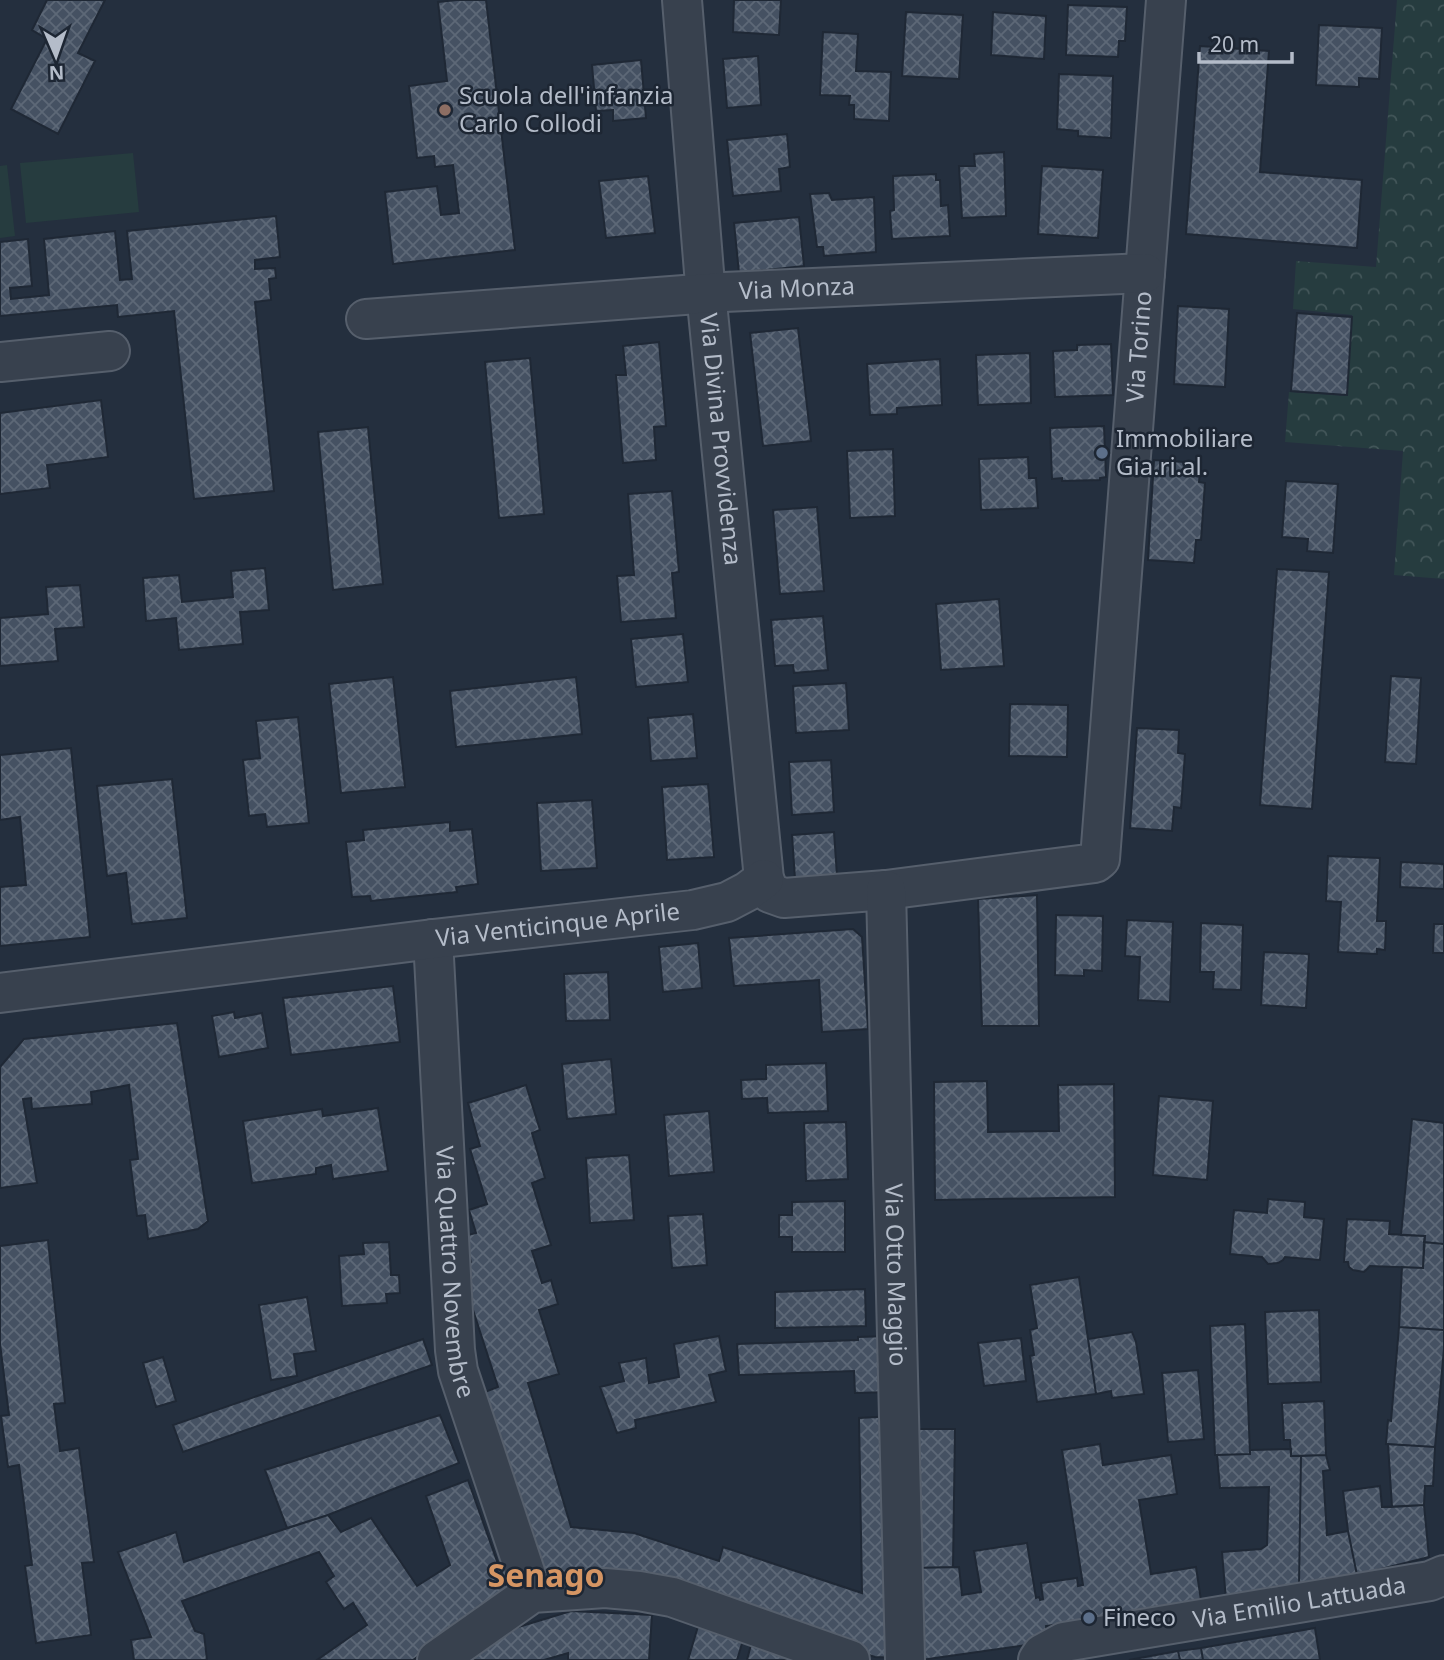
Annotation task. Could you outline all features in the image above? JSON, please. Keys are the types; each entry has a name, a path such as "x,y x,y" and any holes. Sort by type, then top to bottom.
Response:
{"street":[{"name":"Via Divina Provvidenza","path":"682,0 707,293 764,880"},
{"name":"Via Torino","path":"886,890 1098,861 1166,0"},
{"name":"Via Monza","path":"366,319 707,293 1144,273"},
{"path":"0,362 110,351"},
{"path":"764,880 770,893 784,898 886,890"},
{"name":"Via Venticinque Aprile","path":"0,993 433,939 693,910 727,902 764,880"},
{"name":"Via Otto Maggio","path":"886,890 905,1660"},
{"name":"Via Quattro Novembre","path":"433,939 458,1371 532,1594"},
{"name":"Via Emilio Lattuada","path":"1038,1660 1042,1654 1064,1642 1430,1581 1444,1575"},
{"path":"437,1660 532,1594 605,1588 672,1597 850,1660"}],"green space":[{"path":"1397,0 1444,0 1444,579 1394,575 1403,451 1285,442 1289,392 1346,396 1352,315 1293,309 1296,261 1376,267"},
{"path":"133,153 139,212 26,223 20,163"},
{"path":"7,165 15,236 0,238 0,166"}],"building":[{"path":"47,0 105,0 78,53 95,61 58,134 11,109 47,39 32,30"},
{"path":"486,0 515,250 393,264 385,192 437,186 441,215 459,213 453,165 435,167 434,156 417,158 409,86 447,81 438,2"},
{"path":"734,0 781,0 779,35 733,32"},
{"path":"1068,5 1127,7 1125,41 1119,41 1118,57 1066,55"},
{"path":"906,12 963,15 959,79 902,76"},
{"path":"993,12 1046,16 1044,59 991,55"},
{"path":"1319,25 1382,28 1379,79 1359,78 1359,87 1316,85"},
{"path":"823,32 858,34 856,71 891,72 889,121 854,119 854,105 849,105 850,96 820,95"},
{"path":"1200,46 1269,51 1260,172 1362,180 1357,248 1186,234"},
{"path":"758,56 761,105 727,108 723,59"},
{"path":"641,60 646,118 613,121 613,110 596,111 592,65"},
{"path":"1059,74 1113,76 1111,138 1078,136 1078,131 1057,129"},
{"path":"787,134 790,167 779,169 781,191 733,196 727,140"},
{"path":"1004,152 1006,216 962,218 959,166 975,166 974,154"},
{"path":"1042,166 1103,170 1098,238 1038,234"},
{"path":"936,174 936,180 940,180 941,206 948,205 950,236 892,239 890,211 894,210 893,176"},
{"path":"648,176 655,233 606,238 599,181"},
{"path":"829,193 832,200 874,197 876,252 824,256 823,247 817,247 810,194"},
{"path":"276,216 280,257 255,260 255,269 275,268 276,278 269,279 271,300 255,302 274,491 194,499 174,311 118,317 117,305 0,316 0,242 28,239 32,286 10,288 11,299 49,295 44,239 115,231 120,280 132,279 127,231"},
{"path":"799,217 804,266 739,273 734,223"},
{"path":"1178,306 1229,309 1225,387 1174,384"},
{"path":"1297,313 1352,317 1347,395 1291,391"},
{"path":"798,328 811,441 763,446 750,333"},
{"path":"659,342 666,426 654,427 656,460 623,463 616,375 626,375 623,346"},
{"path":"1111,344 1113,395 1055,397 1053,351 1077,350 1077,345"},
{"path":"1030,353 1031,403 978,405 976,355"},
{"path":"530,358 544,514 499,518 485,362"},
{"path":"940,359 942,405 897,408 897,414 870,415 867,364"},
{"path":"101,400 108,457 47,465 50,488 0,494 0,413"},
{"path":"1104,426 1106,477 1100,480 1052,479 1050,428"},
{"path":"368,427 383,584 333,590 318,432"},
{"path":"893,449 895,516 850,518 847,451"},
{"path":"1028,457 1029,478 1036,478 1038,508 981,510 979,459"},
{"path":"1154,460 1201,463 1199,482 1205,483 1201,540 1196,540 1194,563 1148,560"},
{"path":"1286,481 1338,484 1333,553 1307,551 1308,539 1282,537"},
{"path":"672,491 679,572 672,573 676,618 621,622 617,576 634,575 628,494"},
{"path":"817,507 824,591 780,594 773,510"},
{"path":"265,568 269,610 240,612 243,644 179,650 176,618 146,621 143,578 179,575 182,602 233,597 231,571"},
{"path":"1277,569 1329,572 1312,809 1260,805"},
{"path":"80,585 84,627 55,629 58,661 0,666 0,618 48,614 46,587"},
{"path":"999,599 1004,666 941,670 936,604"},
{"path":"823,616 828,670 794,673 793,665 775,666 771,620"},
{"path":"683,634 688,682 636,687 631,639"},
{"path":"1391,676 1421,678 1416,764 1385,762"},
{"path":"393,677 405,787 341,793 329,684"},
{"path":"576,677 582,734 456,747 450,691"},
{"path":"846,683 849,730 796,733 793,686"},
{"path":"1010,704 1068,705 1067,757 1009,756"},
{"path":"693,714 697,758 651,761 648,718"},
{"path":"298,717 309,823 267,827 265,814 249,816 243,760 260,758 256,721"},
{"path":"1137,728 1179,730 1178,753 1185,754 1181,808 1174,807 1172,831 1130,828"},
{"path":"71,748 90,937 0,946 0,887 26,885 20,817 0,820 0,755"},
{"path":"831,760 834,812 792,815 789,762"},
{"path":"172,779 187,918 132,924 126,873 107,876 97,786"},
{"path":"708,784 714,857 667,860 662,787"},
{"path":"592,800 597,868 541,871 537,803"},
{"path":"450,822 450,831 472,829 478,884 456,887 457,892 371,901 370,896 352,897 346,842 364,840 363,830"},
{"path":"834,832 837,876 795,879 792,835"},
{"path":"1328,856 1380,858 1377,921 1386,921 1385,950 1377,949 1377,954 1338,952 1341,902 1326,901"},
{"path":"1401,862 1444,864 1444,889 1400,887"},
{"path":"1037,895 1039,1026 982,1026 978,899"},
{"path":"1056,915 1103,916 1102,971 1084,970 1084,976 1055,975"},
{"path":"1127,920 1173,922 1170,1002 1138,1000 1140,957 1125,956"},
{"path":"1201,923 1243,925 1241,990 1213,989 1214,972 1200,972"},
{"path":"1434,924 1444,924 1444,953 1433,953"},
{"path":"853,929 862,937 868,1029 822,1032 819,980 734,986 729,938"},
{"path":"698,943 702,988 663,992 659,947"},
{"path":"1264,952 1309,954 1306,1008 1261,1005"},
{"path":"608,972 610,1020 566,1021 564,974"},
{"path":"393,986 400,1042 291,1055 283,998"},
{"path":"234,1012 235,1018 262,1013 268,1048 219,1057 212,1016"},
{"path":"177,1023 208,1221 198,1229 148,1239 145,1215 137,1216 130,1160 138,1159 129,1085 91,1092 92,1104 32,1109 31,1098 23,1099 37,1183 0,1188 0,1067 24,1039"},
{"path":"611,1059 616,1114 567,1119 562,1064"},
{"path":"826,1063 828,1111 768,1113 767,1098 742,1099 741,1080 766,1079 766,1065"},
{"path":"987,1081 988,1132 1059,1131 1058,1085 1114,1084 1115,1197 935,1200 934,1082"},
{"path":"526,1085 540,1130 532,1133 545,1178 532,1183 551,1245 532,1251 542,1283 551,1280 558,1304 539,1310 559,1374 528,1383 571,1527 634,1533 719,1561 723,1547 862,1593 859,1418 894,1416 897,1658 875,1657 804,1633 542,1581 477,1395 498,1387 459,1267 471,1262 463,1236 476,1233 469,1210 487,1204 470,1149 480,1146 468,1103"},
{"path":"1159,1096 1213,1101 1207,1180 1153,1175"},
{"path":"378,1108 388,1171 333,1179 331,1165 316,1168 316,1174 252,1183 243,1121 322,1109 323,1116"},
{"path":"709,1111 714,1172 669,1176 664,1115"},
{"path":"1412,1119 1444,1123 1444,1244 1424,1242 1425,1236 1401,1235"},
{"path":"846,1122 848,1179 806,1181 804,1123"},
{"path":"629,1155 634,1220 590,1223 586,1158"},
{"path":"1268,1199 1305,1202 1304,1217 1324,1219 1320,1260 1285,1257 1278,1263 1268,1264 1262,1257 1230,1254 1234,1210 1267,1213"},
{"path":"845,1201 845,1252 792,1252 792,1237 779,1237 779,1215 792,1215 792,1202"},
{"path":"703,1214 707,1265 672,1268 668,1216"},
{"path":"1347,1219 1390,1221 1389,1234 1425,1236 1423,1268 1370,1266 1364,1272 1353,1270 1348,1262 1344,1262"},
{"path":"48,1240 65,1403 54,1404 60,1451 79,1448 94,1562 82,1563 91,1635 36,1643 25,1566 32,1565 19,1465 8,1467 1,1416 9,1415 0,1344 0,1246"},
{"path":"389,1242 391,1275 399,1275 400,1293 386,1294 387,1303 342,1306 339,1256 364,1254 363,1243"},
{"path":"1424,1242 1444,1244 1444,1330 1399,1327 1402,1267 1423,1268"},
{"path":"1079,1277 1096,1394 1037,1402 1030,1356 1034,1355 1030,1330 1037,1328 1030,1285"},
{"path":"865,1289 866,1326 775,1328 775,1292"},
{"path":"307,1297 316,1351 294,1354 297,1376 271,1380 259,1305"},
{"path":"1319,1310 1321,1382 1268,1384 1265,1312"},
{"path":"1245,1324 1250,1454 1215,1455 1210,1326"},
{"path":"1399,1327 1444,1330 1435,1447 1386,1444 1388,1420 1391,1421"},
{"path":"1132,1332 1144,1394 1112,1398 1111,1391 1096,1394 1088,1339"},
{"path":"719,1336 726,1371 709,1375 716,1402 635,1420 636,1428 617,1433 600,1387 624,1381 619,1363 646,1358 649,1383 679,1377 674,1344"},
{"path":"888,1336 890,1392 855,1393 854,1371 739,1375 737,1344 858,1340 858,1337"},
{"path":"1021,1338 1026,1381 984,1386 978,1343"},
{"path":"423,1339 432,1365 183,1452 173,1425"},
{"path":"163,1357 176,1401 156,1407 143,1363"},
{"path":"1198,1370 1204,1439 1168,1442 1162,1373"},
{"path":"1324,1401 1326,1455 1291,1456 1290,1440 1284,1440 1282,1403"},
{"path":"440,1415 459,1463 328,1515 287,1528 265,1470"},
{"path":"908,1429 955,1429 953,1567 912,1568"},
{"path":"1100,1444 1103,1465 1171,1455 1177,1494 1139,1500 1151,1574 1196,1567 1202,1607 1115,1615 1046,1626 1048,1642 921,1660 912,1568 959,1567 962,1595 981,1592 974,1551 1027,1543 1036,1598 1043,1599 1041,1583 1077,1578 1078,1586 1083,1585 1062,1450"},
{"path":"1388,1444 1435,1447 1433,1486 1425,1486 1424,1505 1392,1507"},
{"path":"1291,1449 1291,1456 1301,1456 1299,1586 1226,1600 1222,1552 1261,1549 1267,1545 1269,1487 1220,1488 1217,1455 1250,1454 1250,1450"},
{"path":"1326,1455 1330,1470 1323,1471 1327,1535 1348,1531 1357,1575 1299,1586 1301,1456"},
{"path":"468,1480 508,1592 413,1660 317,1660 367,1625 353,1603 344,1609 326,1582 334,1576 319,1552 182,1601 195,1631 204,1634 207,1660 134,1660 131,1640 151,1637 118,1552 176,1532 184,1562 328,1515 341,1532 371,1518 417,1586 450,1565 426,1496"},
{"path":"1380,1486 1382,1507 1424,1505 1429,1557 1357,1575 1343,1491"},
{"path":"571,1611 652,1615 649,1660 568,1660 568,1653 544,1660 459,1660 492,1635"},
{"path":"699,1623 744,1637 737,1660 688,1660"},
{"path":"1315,1628 1320,1660 1203,1660 1201,1648"},
{"path":"753,1637 819,1660 747,1660"},
{"path":"1201,1648 1203,1660 1180,1660 1178,1651"},
{"path":"1178,1651 1180,1660 1129,1660"}],"place":[{"name":"Scuola dell'infanzia Carlo Collodi","path":"445,110"},
{"name":"Immobiliare Gia.ri.al.","path":"1102,453"},
{"name":"Fineco","path":"1089,1618"}],"district":[{"name":"Senago","path":"546,1576"}]}
